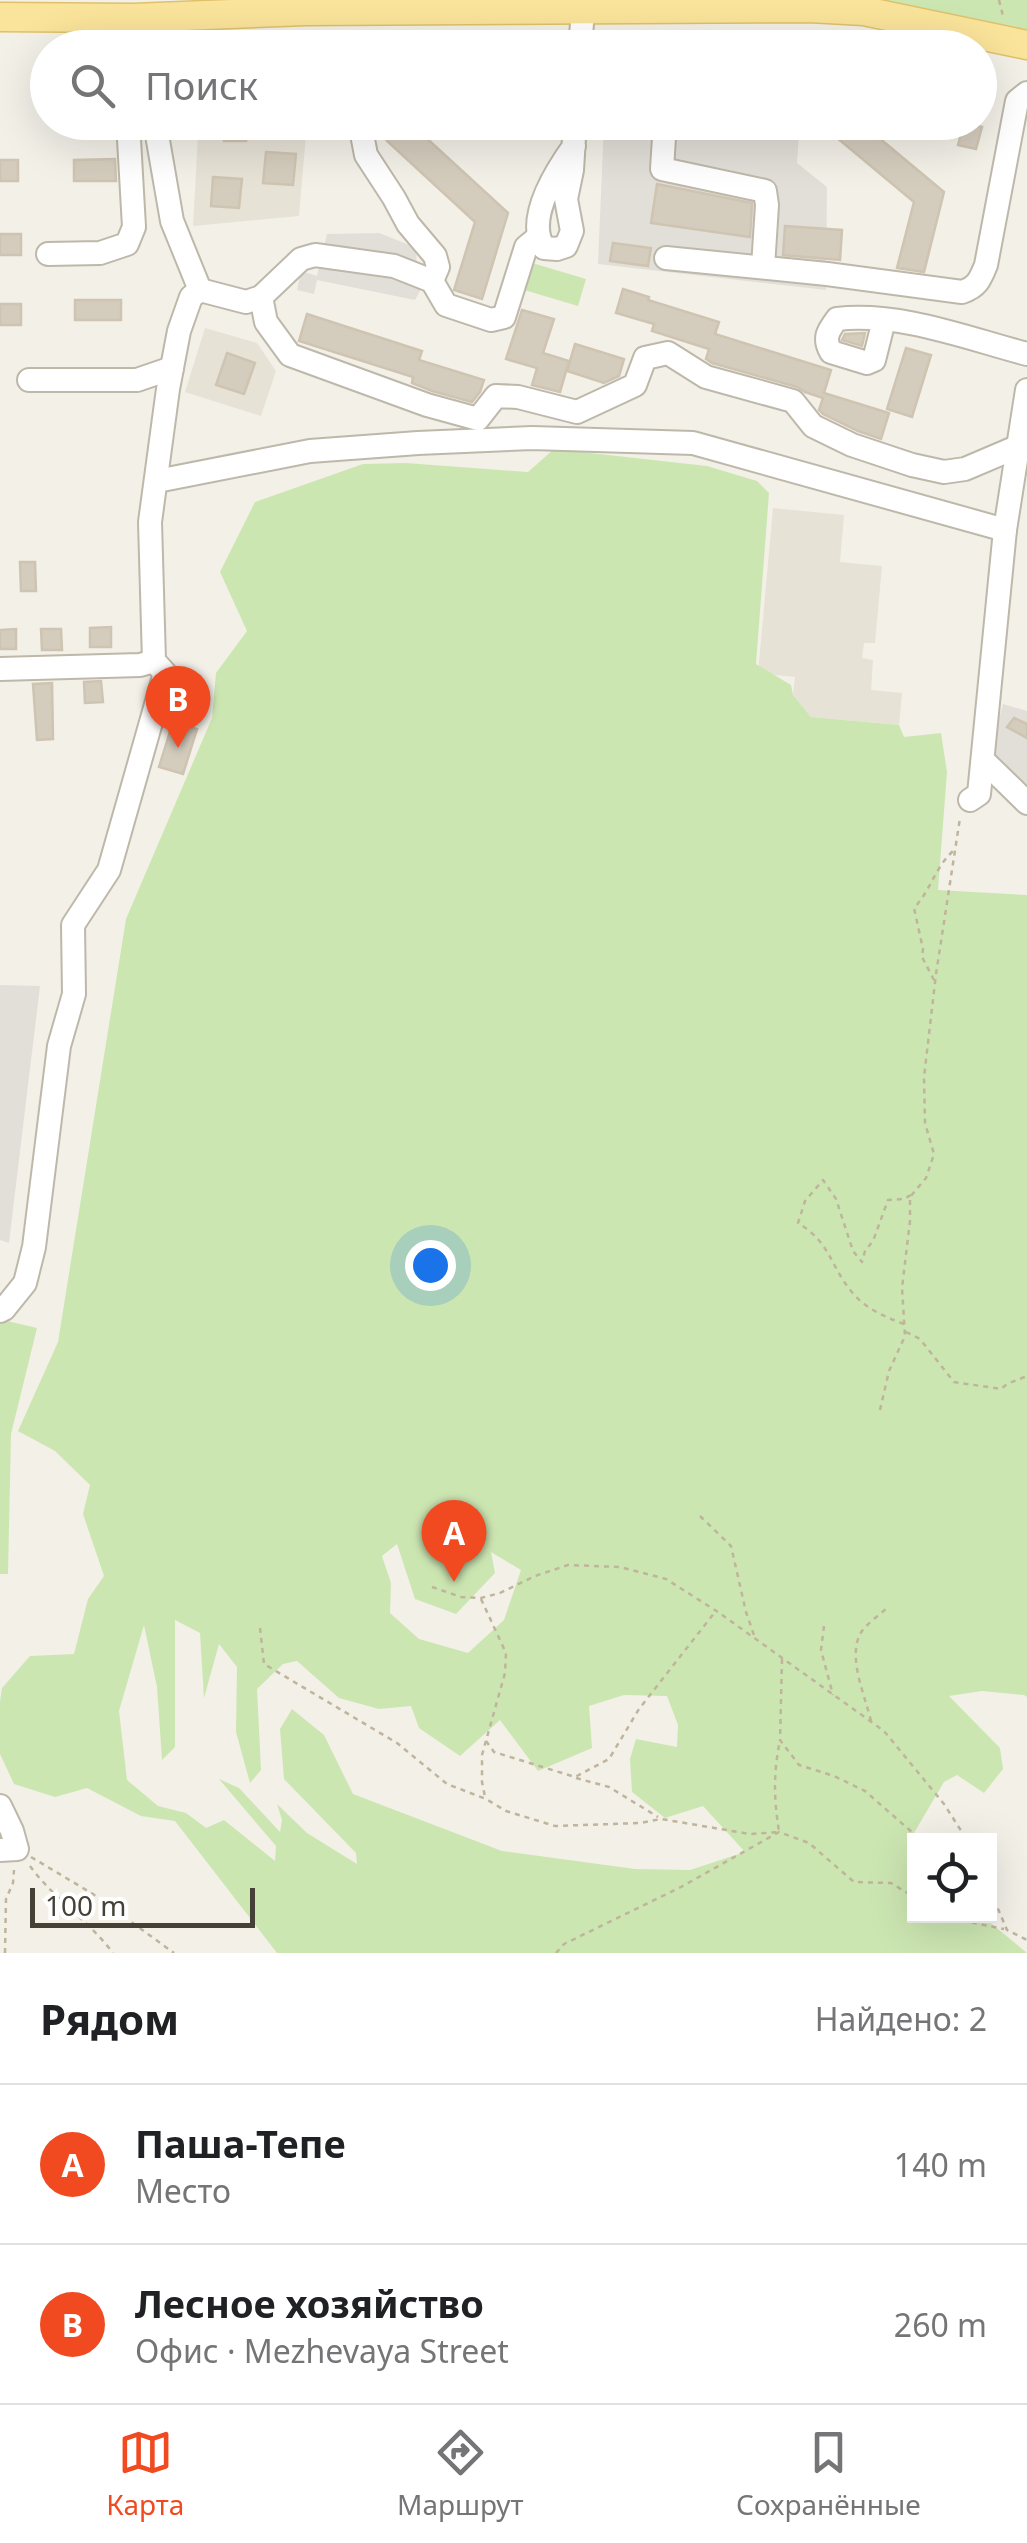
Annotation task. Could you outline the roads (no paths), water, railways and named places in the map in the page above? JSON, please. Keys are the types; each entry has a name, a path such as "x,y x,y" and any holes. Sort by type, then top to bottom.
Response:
{"main road":[{"path":"306,11 347,0"},
{"path":"0,17 133,18 539,5 583,11 751,9 809,3 952,30"},
{"path":"997,40 1027,46"}],"street":[{"path":"581,30 583,11"},
{"path":"132,30 133,18"},
{"path":"666,258 962,292 973,288 986,265 1017,101 1027,93"},
{"path":"48,254 100,253 126,244 134,227 129,140"},
{"path":"158,140 172,221 200,290"},
{"path":"363,140 366,155 408,224 436,256 438,268 432,281"},
{"path":"572,140 539,209 537,238 544,248 566,246 572,231 566,200 574,140"},
{"path":"663,140 662,168 765,191 763,268"},
{"path":"200,290 246,302 261,297 301,259 316,255 394,266 432,281 446,305 491,320 504,316 526,247 537,238"},
{"path":"0,1311 24,1283 34,1247 59,1046 74,994 73,925 109,870 164,673 154,660 150,522 179,332 191,297 200,290"},
{"path":"261,297 266,322 290,355 478,420 496,396 518,397 577,412 635,386 645,358 668,353 706,377 793,402 814,426 852,445 912,465 944,472 965,469 1023,448"},
{"path":"884,320 910,322 1027,354"},
{"path":"29,380 138,380 172,368"},
{"path":"970,800 980,794 1005,530 1023,448 1027,390"},
{"path":"157,482 310,451 364,447 532,438 693,443 1005,530"},
{"path":"0,668 140,666 154,660"},
{"path":"983,760 1027,803"},
{"path":"0,1806 12,1830 9,1849"}],"place":[{"name":"Лесное хозяйство","path":"178,748"},
{"name":"Паша-Тепе","path":"454,1582"}]}
